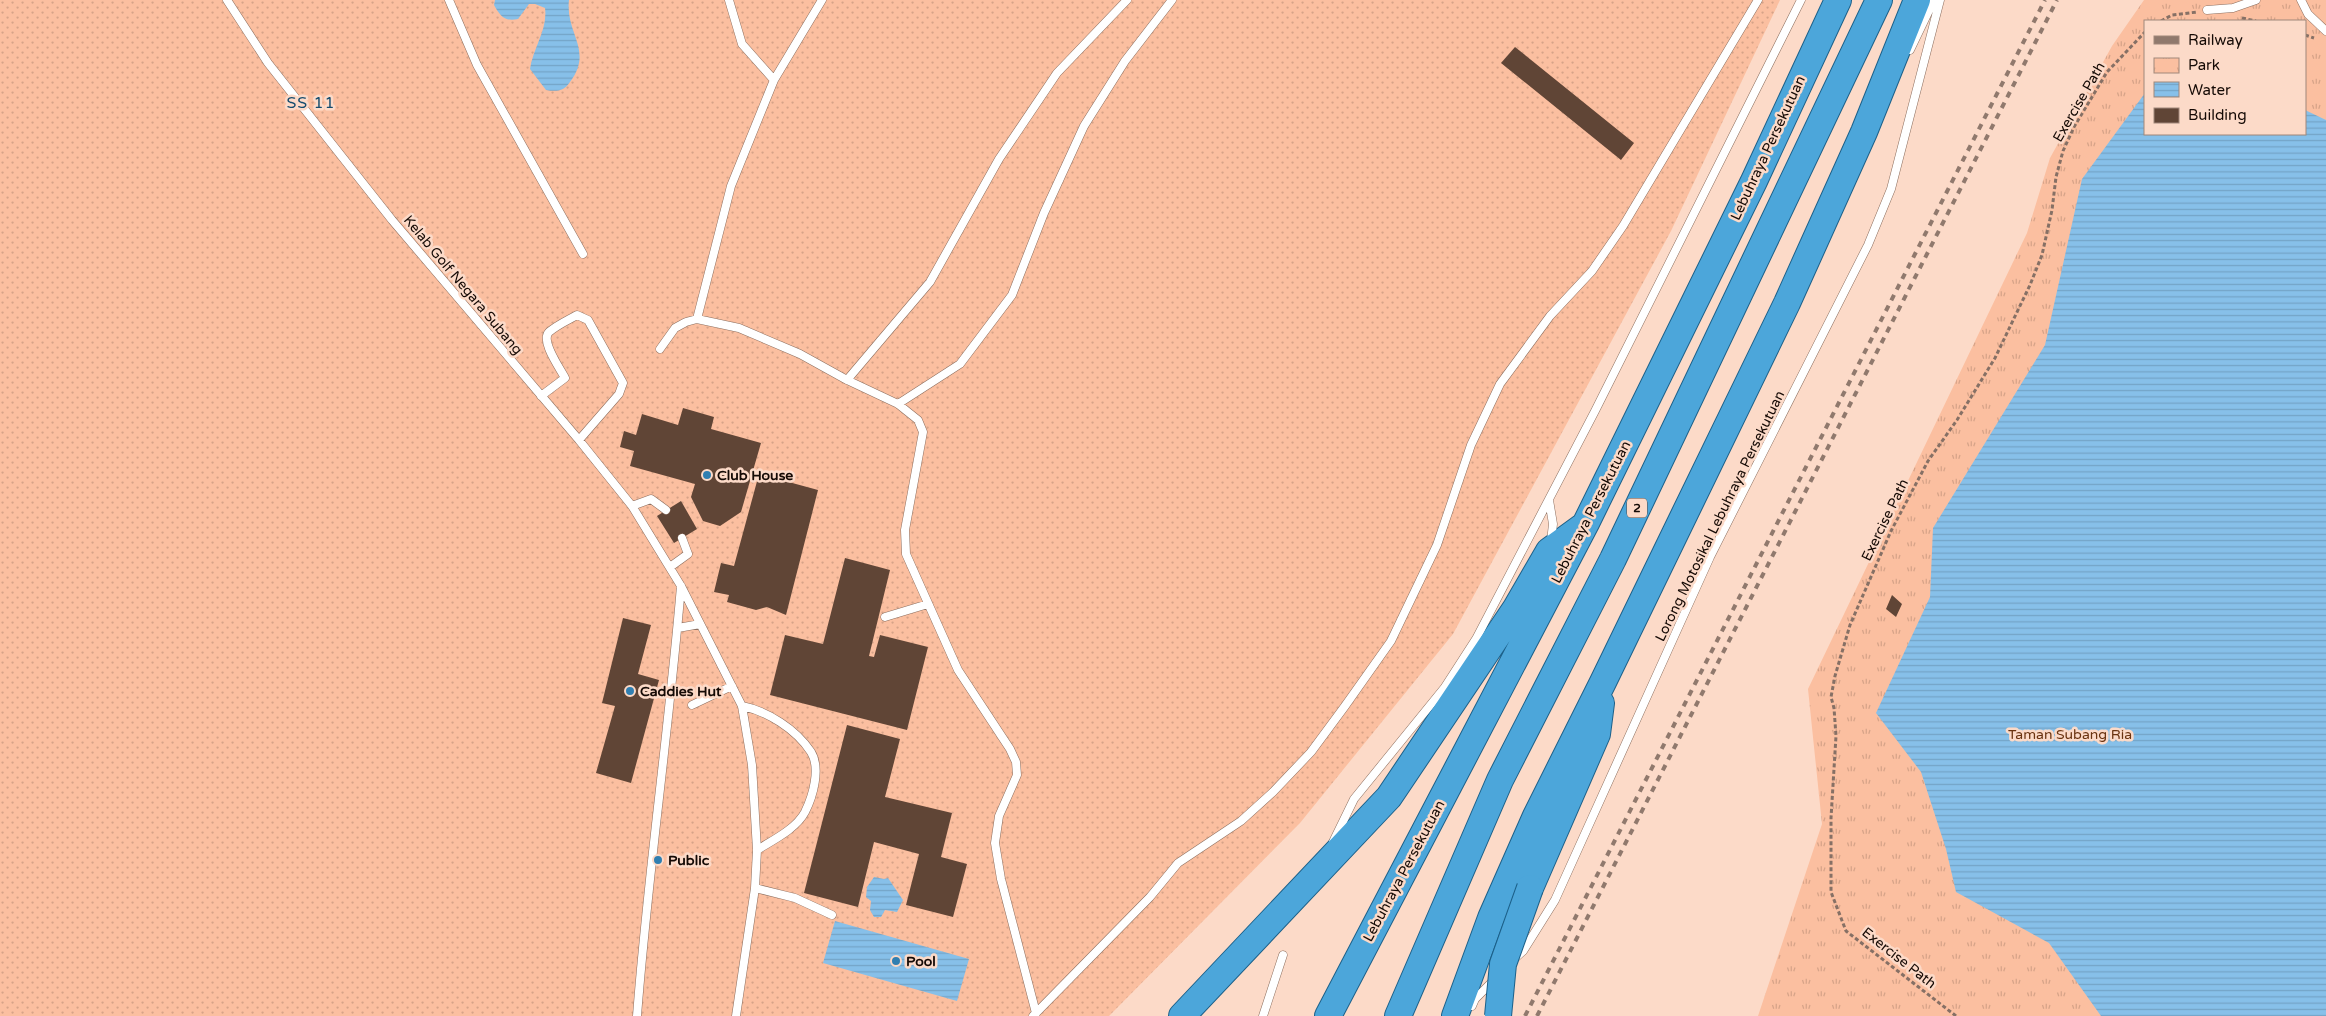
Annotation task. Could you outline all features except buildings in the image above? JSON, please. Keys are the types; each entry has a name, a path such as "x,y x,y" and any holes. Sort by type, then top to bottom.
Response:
{"highway":[{"name":"Lebuhraya Persekutuan","path":"1328,1016 1586,523 1754,181 1838,0"},
{"name":"2","path":"1398,1016 1500,780 1617,550 1879,0"},
{"path":"1455,1016 1491,918 1536,816 1787,303 1864,132 1917,0"},
{"path":"1182,1016 1388,797 1516,608 1550,550 1586,523"},
{"path":"1498,1016 1503,964 1530,888 1597,734 1603,682"}],"lane":[{"name":"Kelab Golf Negara Subang","path":"227,0 268,63 392,220 579,440 632,506 681,586 732,686 742,706 752,765 757,850 755,888 736,1016"},
{"path":"449,0 476,66 583,254"},
{"path":"729,0 742,44 774,80"},
{"path":"697,319 732,186 774,80 822,0"},
{"path":"847,380 930,282 1000,159 1057,73 1127,0"},
{"path":"898,404 960,364 1012,295 1044,213 1084,126 1125,60 1172,0"},
{"path":"1034,1014 1150,898 1178,863 1241,821 1273,792 1311,752 1345,706 1391,640 1438,545 1470,445 1500,384 1550,316 1592,271 1623,226 1758,0"},
{"path":"1327,856 1354,800 1444,687 1476,639 1718,168 1801,0"},
{"path":"1907,58 1934,0"},
{"name":"Lorong Motosikal Lebuhraya Persekutuan","path":"1468,1016 1475,998 1523,951 1555,900 1710,557 1868,245 1891,189 1940,0"},
{"path":"2207,10 2233,8 2256,0"},
{"path":"2301,0 2308,14 2326,31"},
{"path":"1864,132 1885,101"},
{"path":"541,396 565,378 548,346 546,339 548,332 577,315 584,316 623,383 620,394 579,440"},
{"path":"660,349 680,324 697,319 739,328 800,354 847,380 898,404 918,420 923,432 905,530 906,554 958,670 1010,749 1016,762 1018,775 1000,816 995,843 1001,879 1034,1014"},
{"path":"632,506 651,499 666,510"},
{"path":"1549,500 1553,524 1550,550"},
{"path":"670,567 688,554 682,538"},
{"path":"637,1016 681,586"},
{"path":"885,617 928,604"},
{"path":"678,628 700,624"},
{"path":"692,706 732,686"},
{"path":"742,706 757,709 788,728 812,753 816,776 805,813 785,833 757,850"},
{"path":"755,888 795,898 832,915"},
{"path":"1263,1016 1283,955"}],"path":[{"name":"Exercise Path","path":"1956,1016 1846,931 1831,892 1831,818 1836,736 1834,708 1831,697 1834,676 1850,625 1891,530 1928,461 1957,420 1995,358 2030,285 2042,255 2062,151 2107,72 2144,33"}],"green space":[{"path":"0,0 1780,0 1671,231 1453,634 1300,823 1109,1016 0,1016"},
{"name":"Taman Subang Ria","path":"2144,0 2326,0 2326,1016 1758,1016 1822,824 1808,689 2027,233 2050,158 2112,46"}],"water":[{"path":"495,0 569,0 569,12 579,51 579,60 577,71 563,89 557,91 546,90 530,69 544,23 545,8 529,4 518,19 510,20 498,12 494,5"},
{"name":"Taman Subang Ria","path":"2144,94 2144,135 2306,135 2306,110 2326,120 2326,1016 2101,1016 2049,943 1956,892 1946,849 1921,772 1876,713 1930,597 1933,528 2045,345 2082,179"},
{"path":"874,877 888,878 903,900 897,912 885,910 881,917 874,917 870,910 871,901 866,897 867,887"},
{"name":"Pool","path":"835,921 969,959 957,1001 823,963"}],"railway":[{"path":"1525,1016 2045,0"},
{"path":"1537,1016 2057,0"}],"place":[{"name":"Club House","path":"707,475"},
{"name":"Caddies Hut","path":"630,691"},
{"name":"Public","path":"658,860"},
{"name":"Pool","path":"896,961"}],"district":[{"name":"SS 11","path":"311,103"}]}
